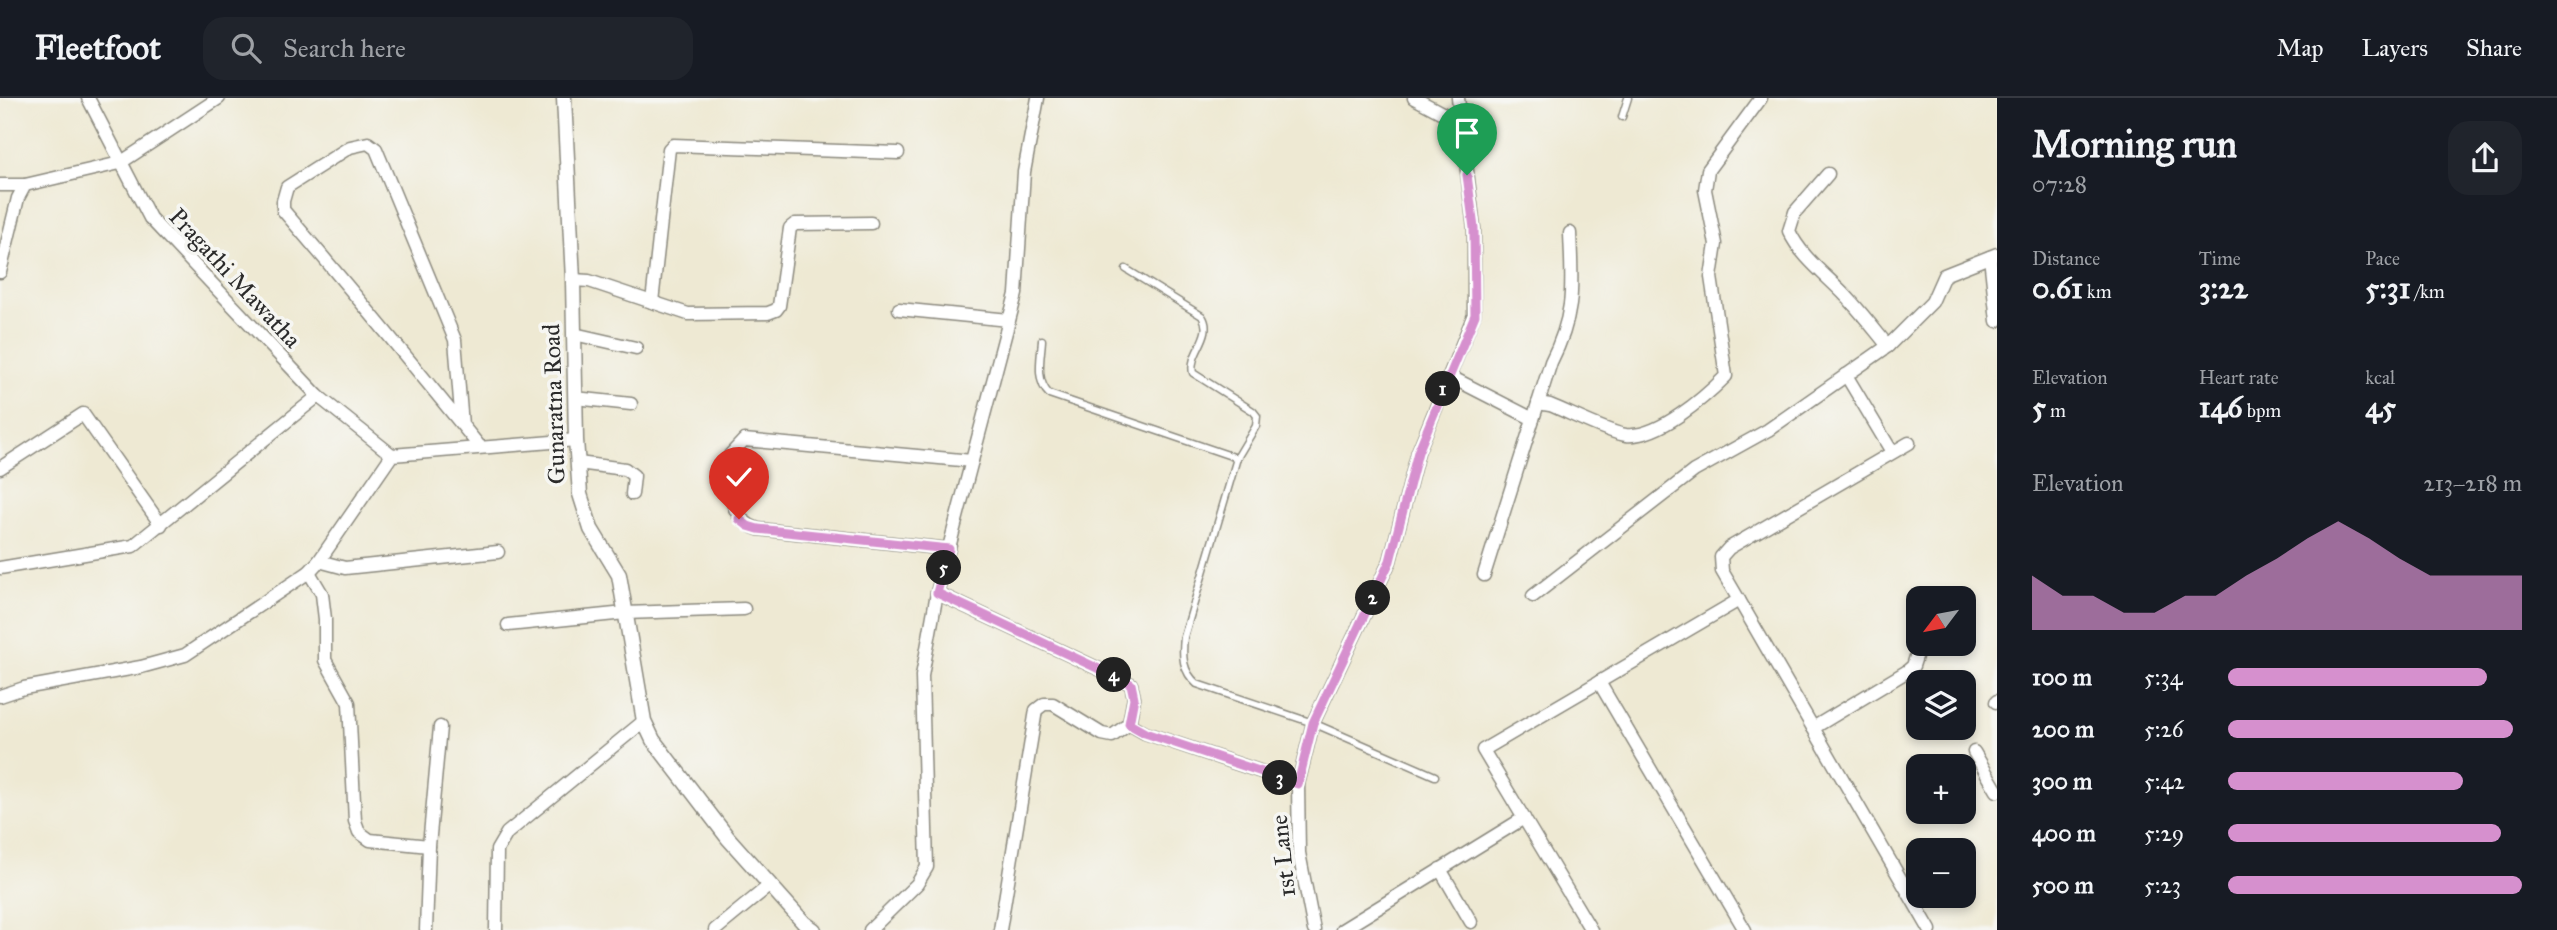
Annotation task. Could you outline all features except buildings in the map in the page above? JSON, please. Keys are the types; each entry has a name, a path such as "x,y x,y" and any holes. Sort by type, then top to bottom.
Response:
{"street":[{"name":"Pragathi Mawatha","path":"88,98 150,218 318,397 392,455"},
{"path":"0,185 25,185 120,163 219,98"},
{"name":"Gunaratna Road","path":"564,98 580,494 591,528 619,575 644,721 653,740 711,817 769,885 804,923 814,930"},
{"path":"870,930 917,884 927,867 922,676 937,593 1016,294 1024,172 1038,98"},
{"path":"1414,98 1461,123"},
{"name":"1st Lane","path":"1314,930 1298,853 1298,784 1313,723 1390,561 1418,452 1475,315 1474,228 1458,98"},
{"path":"1538,403 1550,405 1626,435 1648,431 1678,416 1726,376 1711,276 1716,244 1705,190 1708,170 1760,98"},
{"path":"462,425 455,340 376,149 368,143 350,147 287,187 283,201 284,210 480,447"},
{"path":"652,302 669,149 673,145 898,153"},
{"path":"1828,174 1795,212 1789,231 1805,256 1847,297 1888,346"},
{"path":"0,272 18,198 25,185"},
{"path":"573,280 589,281 688,314 768,313 779,306 790,228 795,223 871,223"},
{"path":"1484,575 1551,362 1564,336 1573,290 1570,233"},
{"path":"1533,596 1694,471 1768,430 1888,346 1932,302 1944,275 1993,256 1997,321"},
{"path":"899,310 1009,320"},
{"path":"574,334 636,348"},
{"path":"1846,375 1892,453"},
{"path":"1448,376 1533,419"},
{"path":"0,568 133,546 318,397"},
{"path":"575,398 631,404"},
{"path":"0,468 83,414 161,525"},
{"path":"0,696 24,688 141,667 185,655 309,572 319,562 392,455 576,440"},
{"path":"949,549 748,526 739,519 731,494 730,456 744,440 972,461"},
{"path":"1909,443 1729,548 1721,557 1723,571 1739,600 1930,930"},
{"path":"578,463 625,469 634,476 632,494"},
{"path":"319,562 345,568 498,552"},
{"path":"309,572 322,594 325,660 349,704 355,821 359,832 370,841 429,846"},
{"path":"937,593 1131,684 1134,698 1129,724 1112,736 1102,734 1053,704 1044,704 1036,710 1000,930"},
{"path":"1591,930 1483,750 1739,600"},
{"path":"508,625 625,613 744,609"},
{"path":"1813,728 1906,672 1913,666 1916,656"},
{"path":"1599,682 1745,930"},
{"path":"496,930 496,850 506,833 644,721"},
{"path":"1129,724 1145,733 1298,784"},
{"path":"426,930 429,846 440,727"},
{"path":"1974,752 1997,791"},
{"path":"1342,930 1524,818"},
{"path":"1440,869 1471,922"},
{"path":"715,930 769,885"}],"lane":[{"path":"1622,117 1628,98"},
{"path":"1126,269 1202,316 1207,329 1193,363 1193,373 1253,411 1256,416 1256,426 1237,458 1184,637 1182,657 1186,670 1197,684 1313,723 1435,776"},
{"path":"1042,340 1041,383 1049,394 1237,458"}],"route":[{"path":"739,519 758,529 949,549 937,593 1124,679 1131,684 1134,698 1129,724 1145,733 1298,784 1313,723 1390,561 1418,452 1475,315 1474,228 1467,175"}]}
